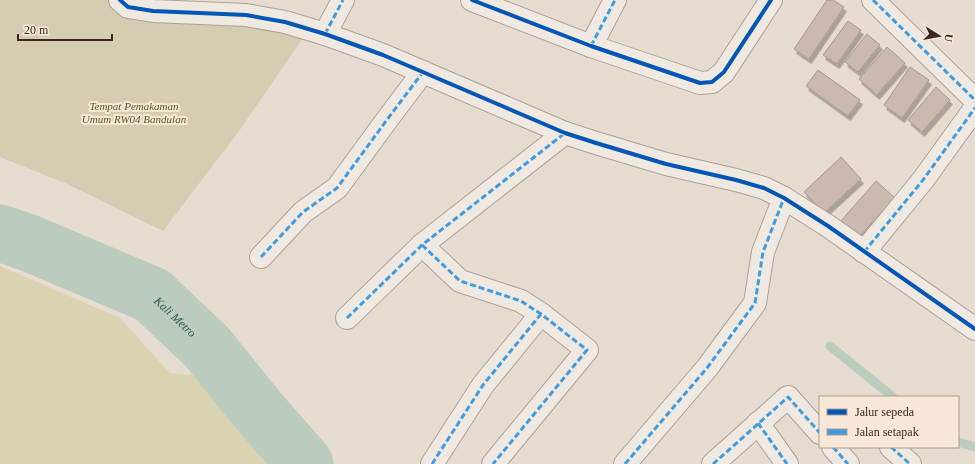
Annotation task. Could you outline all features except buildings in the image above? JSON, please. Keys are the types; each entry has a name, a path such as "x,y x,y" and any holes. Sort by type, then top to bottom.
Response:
{"street":[{"path":"120,0 128,6 153,11 246,14 286,22 325,34 382,55 565,133 666,164 764,188 784,198 828,226 975,329"},
{"path":"325,34 343,0"},
{"path":"472,0 591,46 700,83 712,82 724,72 771,0"},
{"path":"591,46 615,0"},
{"path":"873,0 975,100"},
{"path":"261,257 303,212 337,188 388,117 423,72"},
{"path":"864,252 923,180 975,108"},
{"path":"347,318 422,245 565,133"},
{"path":"625,464 707,368 755,303 763,252 784,198"},
{"path":"422,245 460,281 521,301 541,314 587,350 493,464"},
{"path":"432,464 483,385 541,314"},
{"path":"713,464 788,397 819,432"},
{"path":"758,423 786,464"},
{"path":"834,448 848,464"},
{"path":"892,448 910,464"}],"shaded area":[{"path":"0,266 120,318 170,373 195,375 213,398 267,420 271,464 0,464"}],"green space":[{"name":"Tempat Pemakaman Umum RW04 Bandulan","path":"0,0 114,0 305,35 239,131 163,231 67,184 0,157"}],"waterway":[{"name":"Kali Metro","path":"0,233 29,243 152,295 207,347 257,409 305,464"},
{"path":"830,346 892,396"},
{"path":"959,442 975,447"}],"marked path":[{"path":"325,34 343,0"},
{"path":"591,46 615,0"},
{"path":"873,0 975,100"},
{"path":"261,257 303,212 337,188 423,72"},
{"path":"864,252 923,180 975,108"},
{"path":"347,318 422,245 565,133"},
{"path":"625,464 707,368 755,303 763,252 784,198"},
{"path":"422,245 460,281 521,301 541,314 587,350 493,464"},
{"path":"432,464 483,385 541,314"},
{"path":"713,464 788,397 819,432"},
{"path":"758,423 787,464"},
{"path":"834,448 848,464"},
{"path":"892,448 910,464"}],"cycle path":[{"path":"120,0 128,7 153,11 246,15 285,22 325,34 383,55 565,133 666,164 764,188 784,198 828,226 975,329"},
{"path":"472,0 591,46 700,83 712,82 724,72 771,0"}]}
